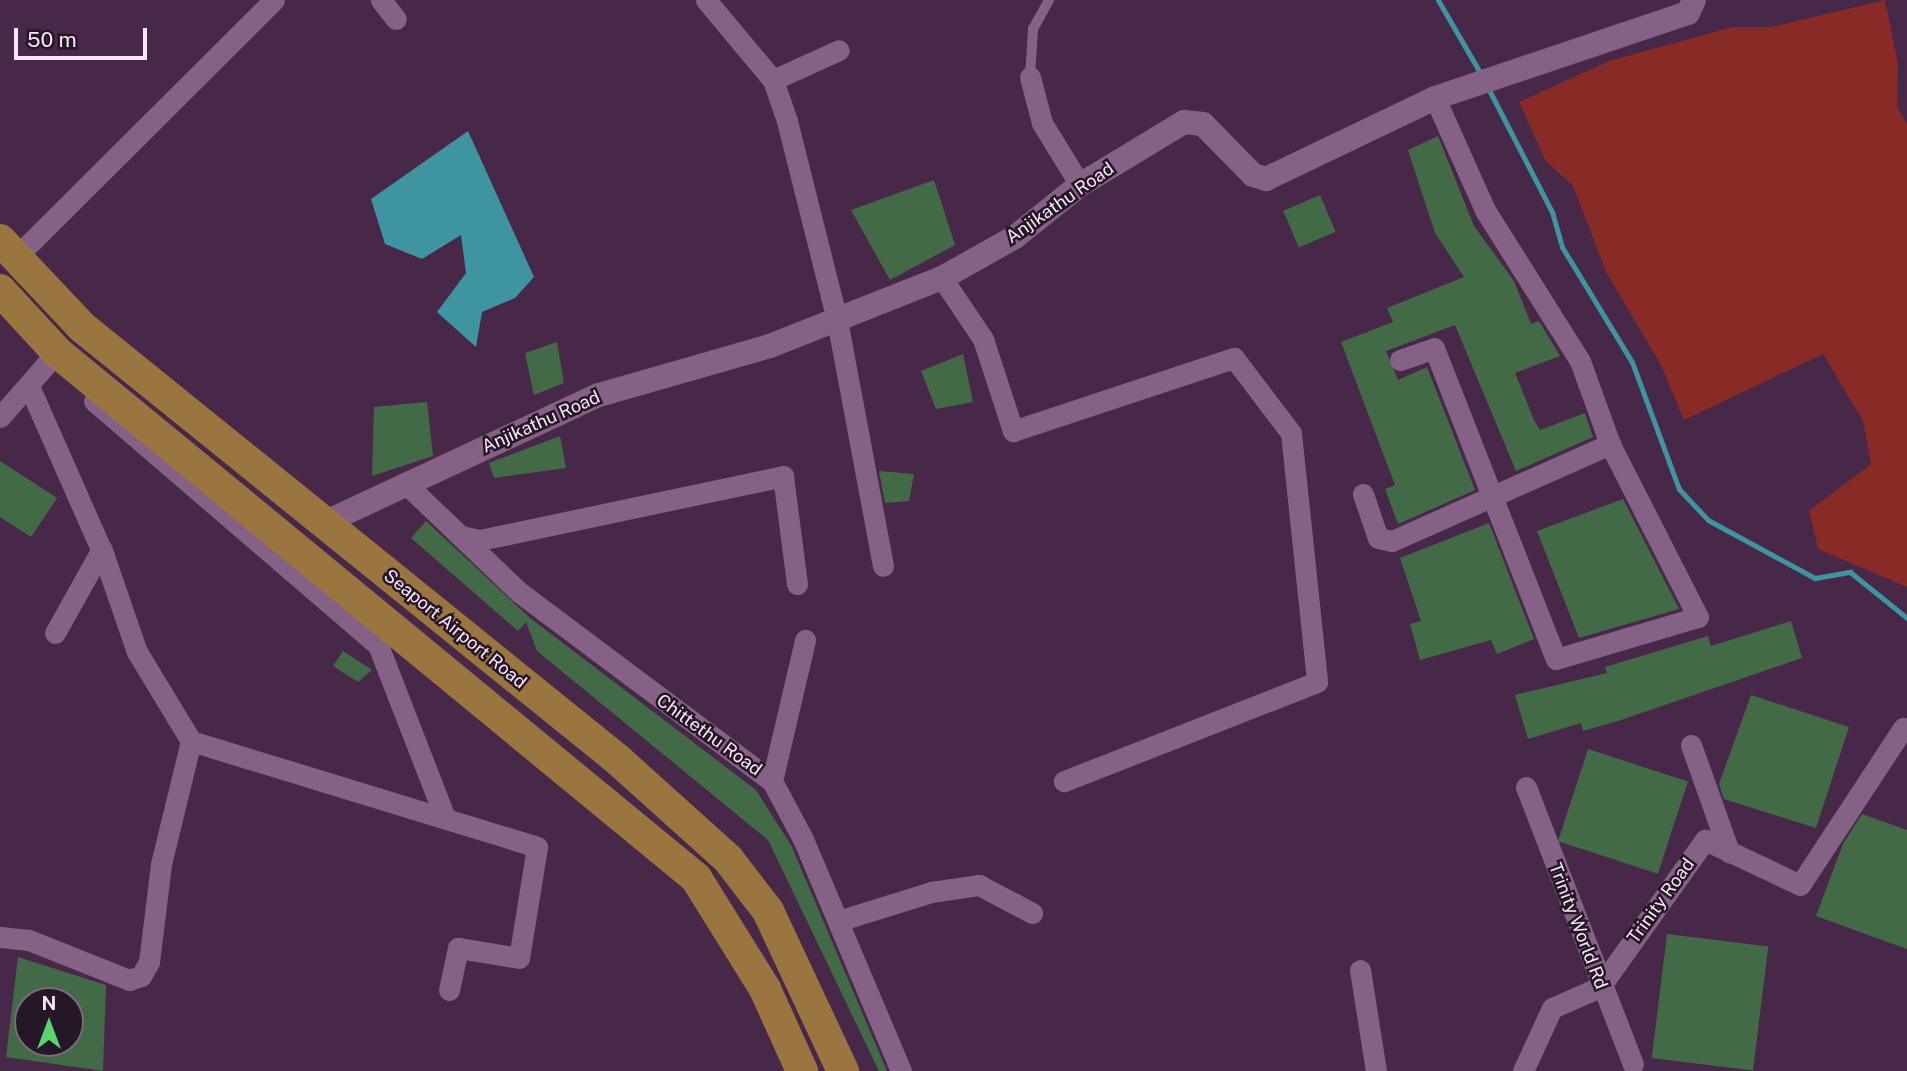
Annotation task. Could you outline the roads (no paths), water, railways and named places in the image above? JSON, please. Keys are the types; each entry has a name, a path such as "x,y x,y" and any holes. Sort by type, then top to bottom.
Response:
{"main road":[{"name":"Seaport Airport Road","path":"8,248 82,327 617,759 728,859 768,911 843,1071"},
{"path":"3,293 53,356 696,878 765,989 802,1071"}],"street":[{"path":"8,248 274,0"},
{"path":"380,0 396,19"},
{"path":"706,0 773,80 837,320 883,566"},
{"name":"Anjikathu Road","path":"324,523 599,395 770,346 942,278 1015,237 1080,186 1184,122 1203,124 1253,175 1266,179 1435,98 1688,13 1694,0"},
{"path":"773,80 839,50"},
{"path":"1030,78 1042,123 1080,186"},
{"path":"1400,360 1434,348 1556,659 1698,617 1610,444 1580,360 1485,210 1435,98"},
{"path":"942,278 983,340 1013,431 1234,358 1290,433 1317,682 1064,781"},
{"path":"0,417 30,388 53,356 214,510 378,645 445,818"},
{"path":"30,388 102,549 137,652 191,741 538,849 519,958 458,948 449,990"},
{"path":"1363,494 1385,541 1494,498 1610,444"},
{"path":"461,536 480,540 783,477 797,584"},
{"name":"Chittethu Road","path":"405,483 529,600 772,781 838,921 901,1071"},
{"path":"55,633 102,549"},
{"path":"772,781 805,640"},
{"name":"Trinity Road","path":"1600,987 1705,840 1800,885 1903,728"},
{"path":"0,937 29,940 129,980 141,976 149,962 161,864 191,741"},
{"path":"1691,745 1729,852"},
{"name":"Trinity World Rd","path":"1526,787 1600,987 1633,1064"},
{"path":"838,921 931,892 979,886 1032,913"},
{"path":"1360,970 1376,1071"},
{"path":"1523,1071 1552,1008 1600,987"}],"lane":[{"path":"1030,78 1033,29 1049,0"}],"waterway":[{"path":"1438,0 1482,76"},
{"path":"1488,88 1552,212 1562,247 1632,362 1679,489 1708,520 1815,578 1850,572 1907,618"}]}
